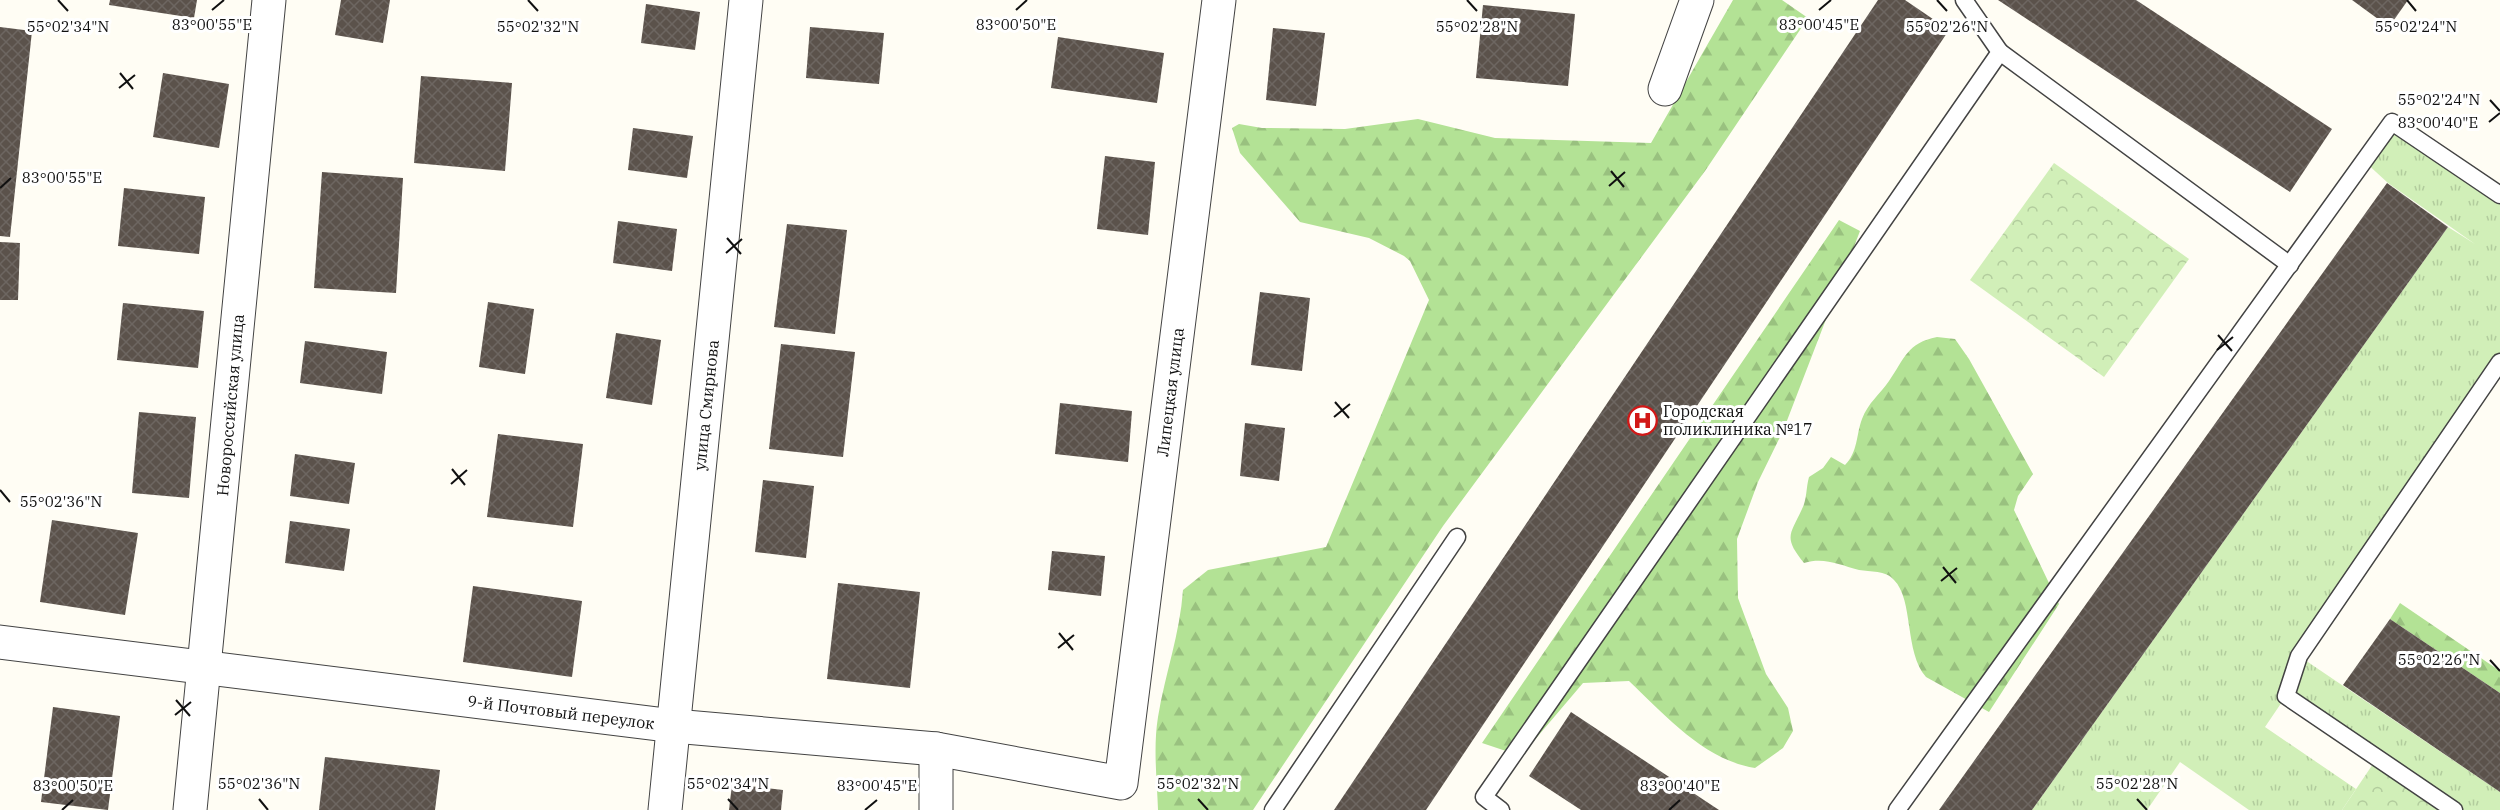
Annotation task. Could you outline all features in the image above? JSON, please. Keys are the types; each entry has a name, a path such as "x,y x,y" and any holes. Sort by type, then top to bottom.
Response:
{"street":[{"name":"Новороссийская улица","path":"190,810 268,0"},
{"name":"улица Смирнова","path":"665,810 746,0"},
{"name":"Липецкая улица","path":"1121,783 1220,0"},
{"path":"1665,89 1697,0"},
{"name":"9-й Почтовый переулок","path":"0,642 674,726 936,748 1121,783"},
{"path":"936,748 936,810"}],"lane":[{"path":"1964,0 2000,52 2290,265"},
{"path":"1501,810 1480,804 2000,52"},
{"path":"1897,810 2392,122 2500,195"},
{"path":"2454,810 2286,696 2299,656 2500,362"},
{"path":"1273,810 1456,537"}],"green space":[{"path":"1733,0 1782,0 1808,18 1705,171 1443,526 1253,810 1158,810 1157,729 1179,622 1183,590 1208,570 1326,547 1429,300 1410,261 1404,256 1369,238 1300,222 1240,153 1232,128 1239,124 1262,128 1345,129 1418,119 1495,138 1651,143"},
{"path":"2392,122 2500,195 2500,362 2299,656 2500,792 2500,810 2456,810 2286,696 2265,727 2356,789 2342,810 2249,810 2180,762 2147,810 2032,810 2448,227 2475,244 2388,183 2364,161"},
{"path":"2054,163 2189,259 2104,377 1970,280"},
{"path":"1839,220 1860,231 1783,431 1758,482 1737,539 1738,598 1766,674 1788,708 1793,731 1783,748 1755,768 1719,756 1686,734 1629,681 1583,683 1521,756 1482,743"},
{"path":"1937,337 1955,339 1969,359 2033,474 2018,496 2014,510 2059,604 1989,712 1926,677 1919,666 1911,641 1904,600 1900,589 1891,577 1825,561 1804,563 1791,541 1792,531 1805,502 1809,477 1823,468 1831,457 1845,465 1852,455 1862,419 1871,403 1886,386 1913,347"},
{"path":"2400,603 2500,671 2500,693 2390,619"},
{"path":"2377,758 2454,810 2342,810"}],"building":[{"path":"110,0 197,0 194,18 109,5"},
{"path":"341,0 390,0 383,43 335,35"},
{"name":"Городская поликлиника №17","path":"1878,0 1905,0 1949,30 1426,810 1334,810"},
{"path":"1998,0 2136,0 2332,129 2290,192"},
{"path":"2352,0 2408,0 2389,27"},
{"path":"646,4 700,12 695,50 641,43"},
{"path":"1483,5 1575,14 1568,86 1476,78"},
{"path":"0,27 32,31 10,237 0,236"},
{"path":"810,27 884,33 879,84 806,78"},
{"path":"1273,28 1325,33 1316,106 1266,100"},
{"path":"1058,37 1164,53 1157,103 1051,88"},
{"path":"163,73 229,84 219,148 153,137"},
{"path":"421,76 512,83 505,171 414,163"},
{"path":"633,128 693,136 687,178 628,170"},
{"path":"1105,156 1155,162 1148,235 1097,229"},
{"path":"322,172 403,178 396,293 314,288"},
{"path":"2387,183 2448,227 2032,810 1939,810"},
{"path":"124,188 205,197 199,254 118,246"},
{"path":"618,221 677,229 672,271 613,263"},
{"path":"787,224 847,230 835,334 774,327"},
{"path":"0,242 20,243 18,300 0,300"},
{"path":"1260,292 1310,298 1302,371 1251,365"},
{"path":"488,302 534,309 525,374 479,367"},
{"path":"123,303 204,311 198,368 117,360"},
{"path":"616,333 661,340 652,405 606,398"},
{"path":"305,341 387,352 382,394 300,383"},
{"path":"781,344 855,352 843,457 769,449"},
{"path":"1060,403 1132,411 1128,462 1055,454"},
{"path":"139,412 196,417 189,498 132,493"},
{"path":"1245,423 1285,428 1279,481 1240,476"},
{"path":"498,434 583,444 573,527 487,517"},
{"path":"295,454 355,463 349,504 290,496"},
{"path":"763,480 814,486 806,558 755,552"},
{"path":"52,520 138,533 125,615 40,602"},
{"path":"290,521 350,529 344,571 285,563"},
{"path":"1052,551 1105,556 1101,596 1048,590"},
{"path":"838,583 920,592 910,688 827,679"},
{"path":"473,586 582,601 572,677 463,662"},
{"path":"2390,619 2500,693 2500,792 2343,685"},
{"path":"53,707 120,716 108,810 41,802"},
{"path":"1571,712 1719,810 1581,810 1529,776"},
{"path":"325,757 440,770 435,810 319,810"},
{"path":"732,784 783,790 781,810 729,810"}],"place":[{"name":"Городская поликлиника №17","path":"1642,420"}]}
